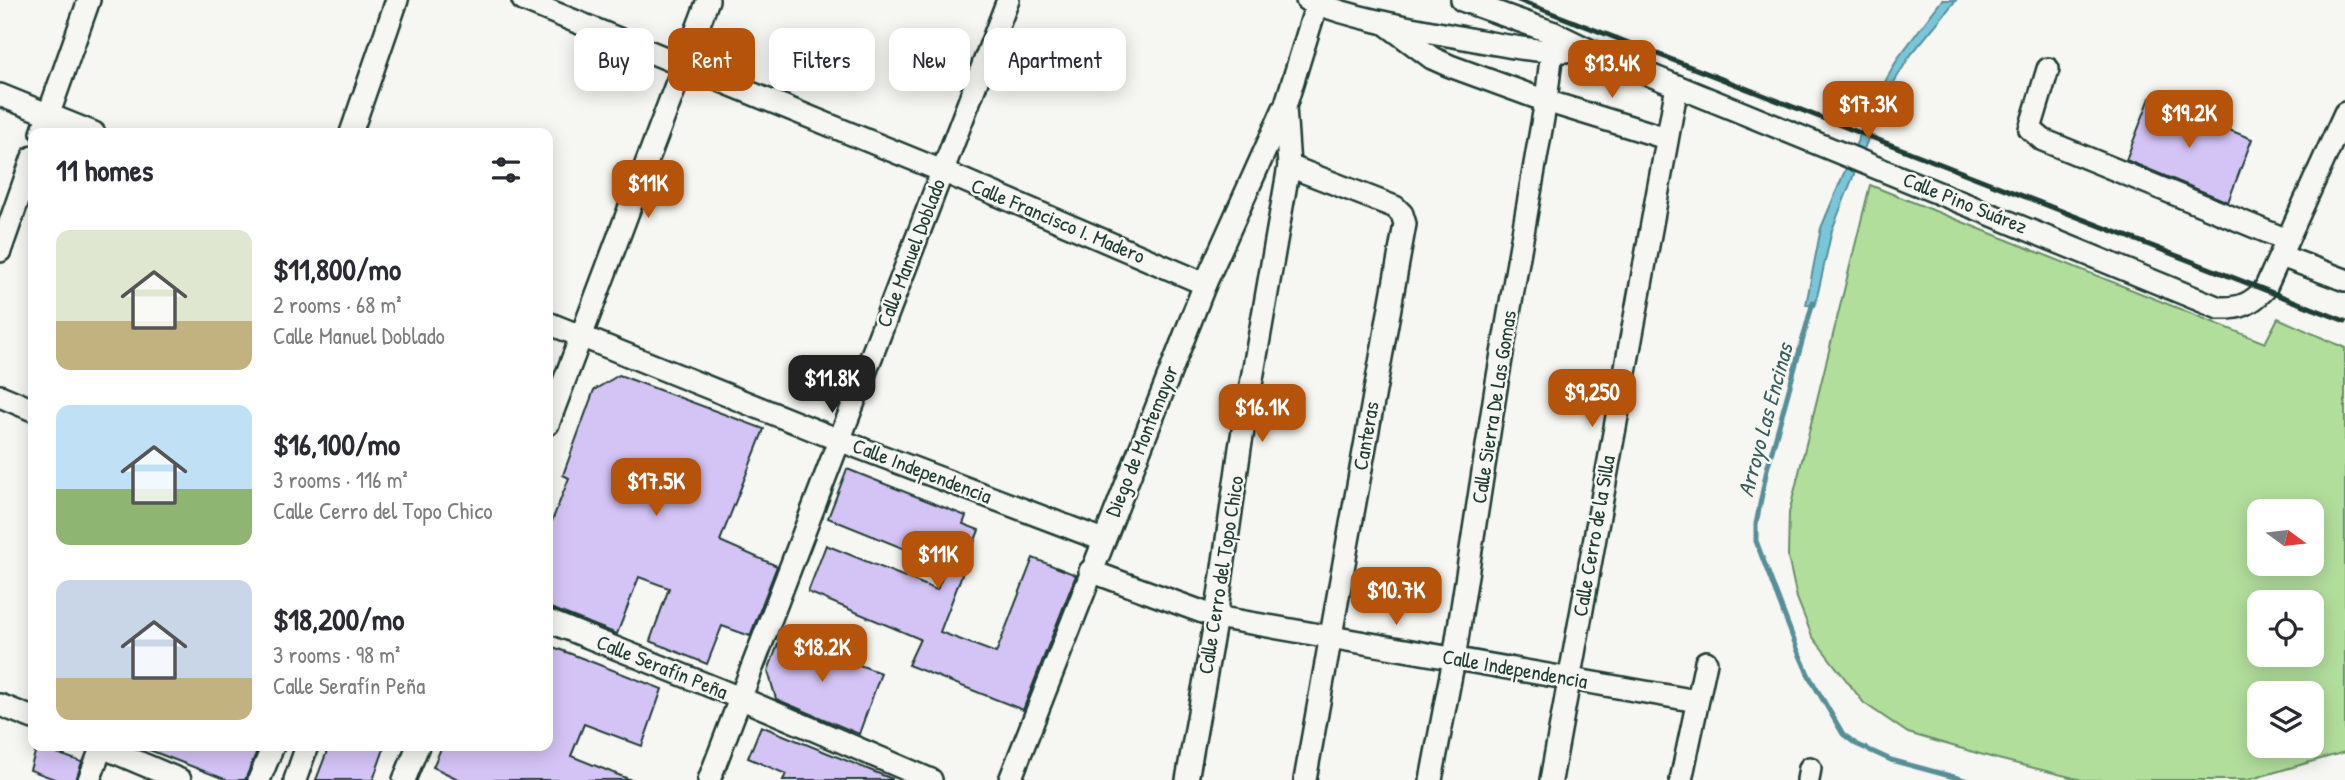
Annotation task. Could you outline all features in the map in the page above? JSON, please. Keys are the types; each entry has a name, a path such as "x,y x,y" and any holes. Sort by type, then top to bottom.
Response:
{"street":[{"path":"45,124 89,0"},
{"path":"353,128 397,0"},
{"name":"Calle Francisco I. Madero","path":"523,0 668,60"},
{"path":"697,28 708,0"},
{"name":"Calle Manuel Doblado","path":"709,780 1008,0"},
{"name":"Calle Pino Suárez","path":"1462,0 1552,42"},
{"name":"Calle Pino Suárez","path":"1314,1 1386,24 1552,42 1589,50 2219,308 2236,309 2253,302 2265,289 2345,113"},
{"name":"Calle Cerro del Topo Chico","path":"1187,780 1216,617 1240,448 1289,166 1285,107 1314,1"},
{"name":"Calle Pino Suárez","path":"1386,24 1432,58 1546,101 1666,138"},
{"name":"Calle Sierra De Las Gomas","path":"1431,780 1454,659 1496,388 1546,101 1552,42"},
{"path":"2048,69 2030,128 2043,140 2284,248 2345,280"},
{"name":"Calle Cerro de la Silla","path":"1551,780 1677,86"},
{"path":"553,411 674,91"},
{"name":"Calle Francisco I. Madero","path":"745,91 942,171 1205,284"},
{"path":"0,95 45,124 67,128"},
{"name":"Diego de Montemayor","path":"1010,780 1102,540 1205,284 1285,107"},
{"name":"Canteras","path":"1289,166 1395,207 1402,214 1405,224 1305,780"},
{"path":"0,251 28,171"},
{"name":"Calle Independencia","path":"553,325 839,440 1102,540"},
{"path":"0,396 28,409"},
{"name":"Calle Independencia","path":"1090,571 1216,617 1697,701"},
{"name":"Calle Serafín Peña","path":"553,623 740,698 931,780"},
{"path":"1681,780 1706,662"},
{"path":"0,705 28,716"},
{"path":"89,780 99,751"},
{"path":"113,751 180,780"},
{"path":"270,751 261,775 288,780"},
{"path":"295,780 305,751"},
{"path":"404,780 416,751"}],"green space":[{"path":"1870,185 2265,343 2278,318 2345,348 2345,752 2248,780 2082,780 1908,733 1864,703 1812,636 1797,598 1788,557 1789,513"}],"water":[{"path":"1942,0 1956,0 1909,57 1883,101 1832,230 1815,306 1806,305 1821,228 1872,106 1898,58"}],"building":[{"path":"2150,98 2252,139 2228,202 2126,160"},
{"path":"619,375 764,429 720,541 777,566 750,636 722,626 707,664 650,641 669,588 639,577 617,634 553,609 553,518 569,478 563,475 594,390"},
{"path":"847,469 966,516 963,524 979,530 940,632 996,653 1033,558 1076,575 1023,710 908,665 920,639 808,592 826,545 937,590 947,566 828,518"},
{"path":"781,636 881,673 859,734 776,699 768,671"},
{"path":"553,647 662,689 642,746 584,724 571,756 631,780 460,780 433,767 440,751 553,751"},
{"path":"761,726 892,780 783,780 786,774 748,758"},
{"path":"36,751 51,751 82,762 76,780 57,780 30,770"},
{"path":"152,751 257,751 245,780 227,780"},
{"path":"327,751 383,751 373,780 316,780"}],"waterway":[{"name":"Arroyo Las Encinas","path":"1813,302 1767,469 1756,524 1756,541 1809,676 1843,734 1856,744 1891,760 1965,780"}],"railway":[{"path":"1518,0 2345,321"}]}
